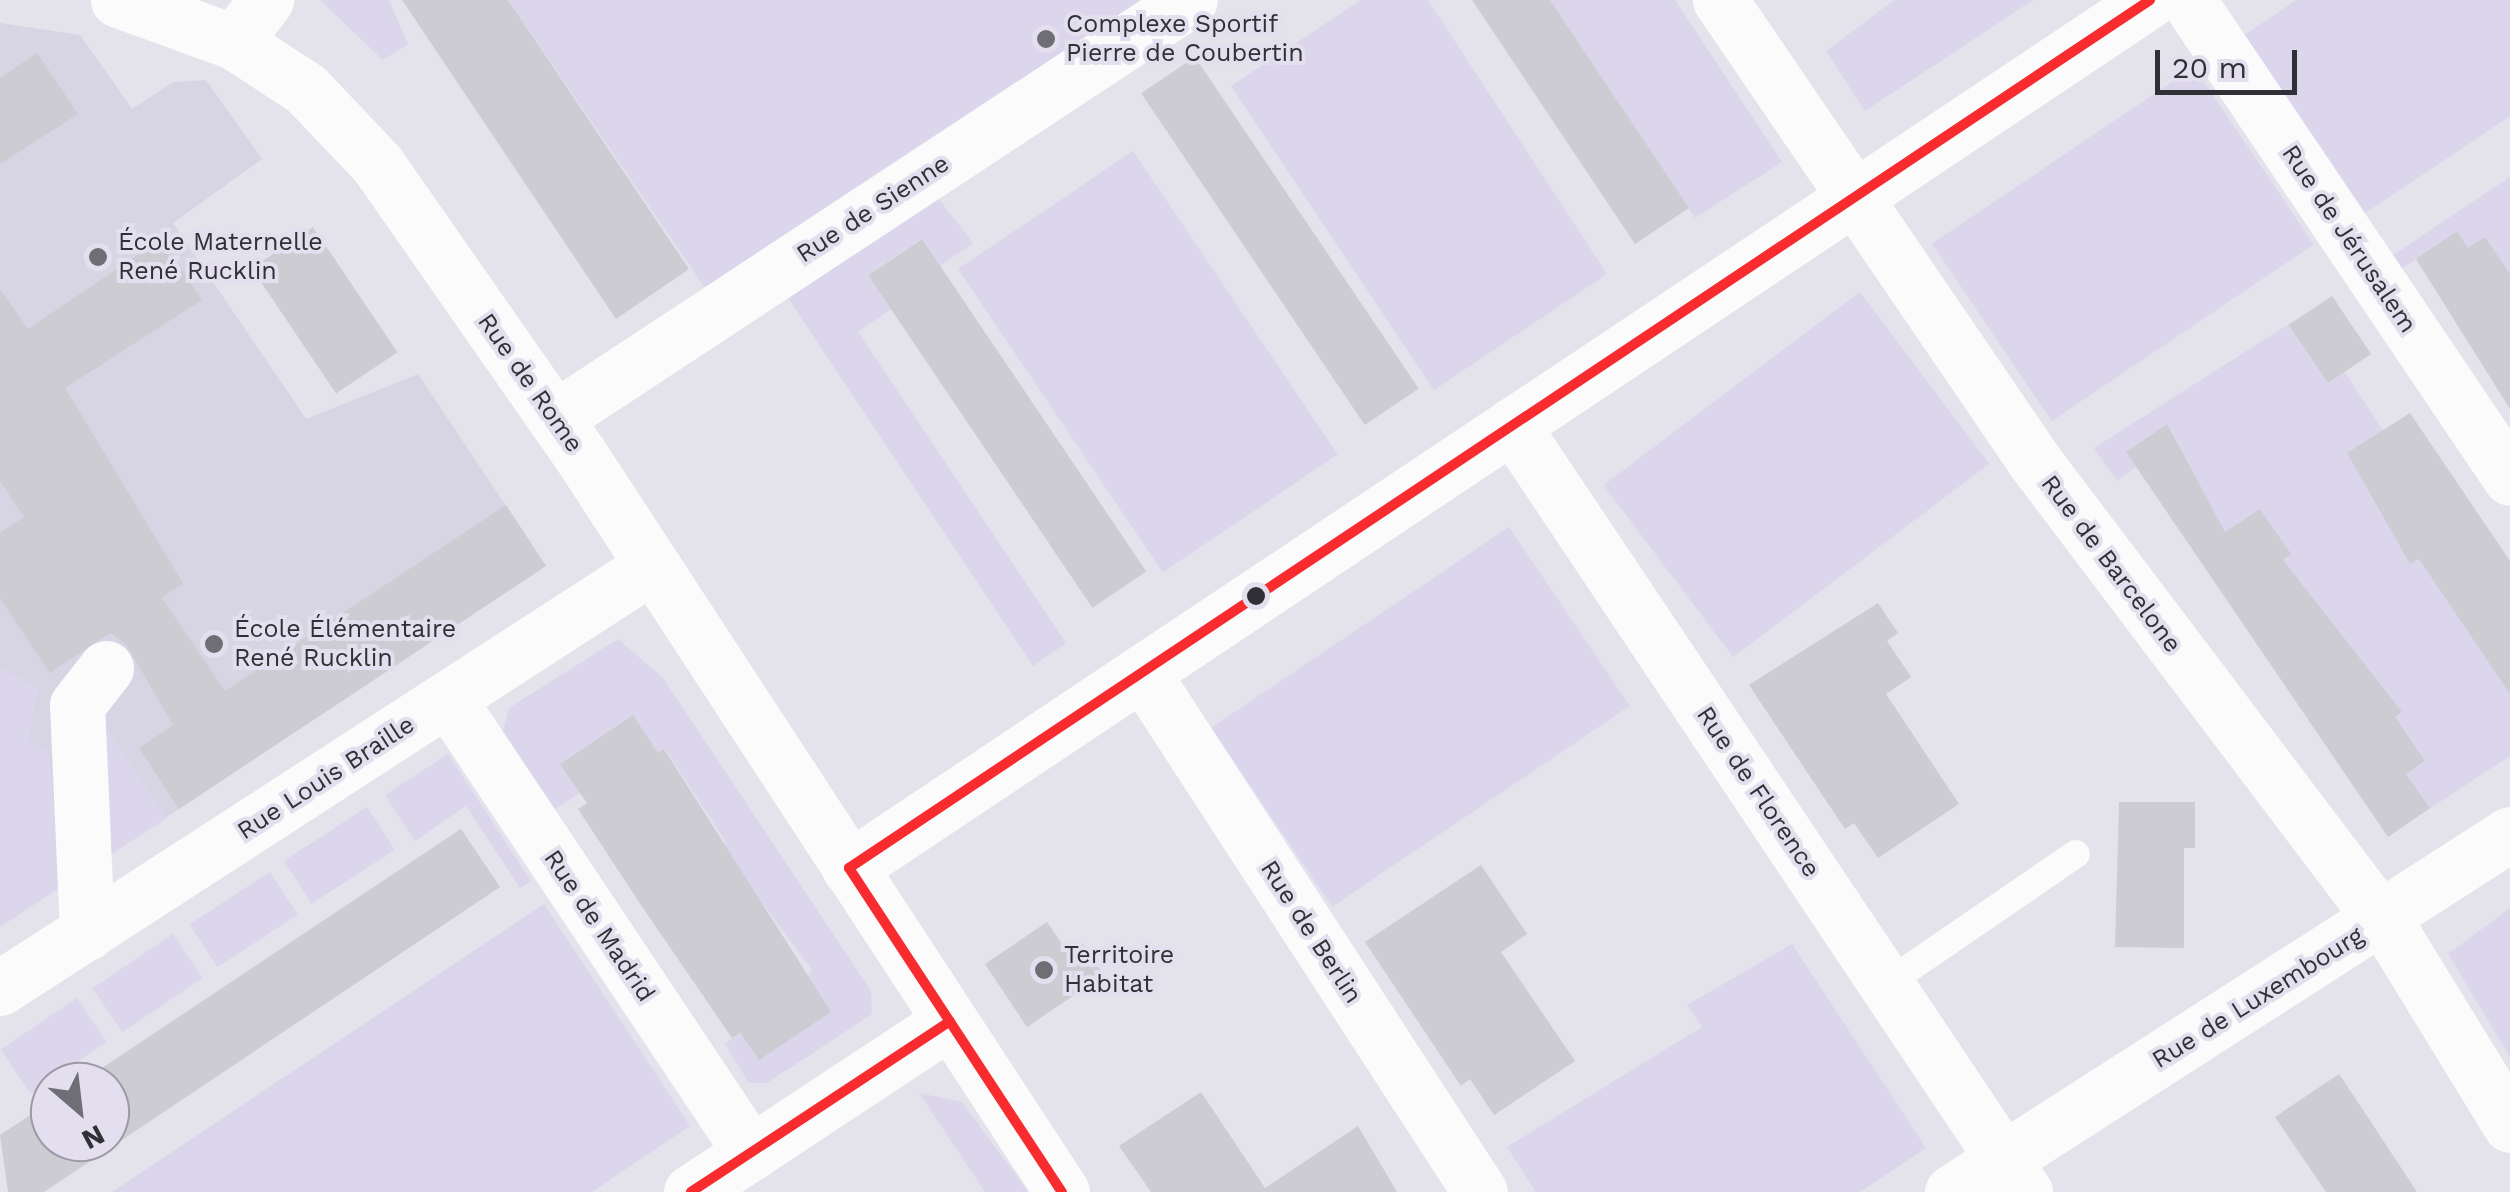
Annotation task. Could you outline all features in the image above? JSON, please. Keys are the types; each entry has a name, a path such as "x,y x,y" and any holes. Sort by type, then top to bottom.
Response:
{"street":[{"name":"Rue de Rome","path":"118,0 250,21 306,89 378,165 556,418 1062,1192"},
{"name":"Rue de Sienne","path":"556,418 1190,0"},
{"name":"Rue de Barcelone","path":"1720,0 1851,200 2035,462 2380,921 2510,1124"},
{"path":"849,868 2150,0"},
{"name":"Rue de Jérusalem","path":"2188,0 2510,478"},
{"name":"Rue de Florence","path":"1512,425 2014,1175"},
{"name":"Rue Louis Braille","path":"0,988 652,566"},
{"path":"87,933 77,705 106,668"},
{"name":"Rue de Berlin","path":"1142,672 1480,1192"},
{"name":"Rue de Madrid","path":"448,699 751,1153"},
{"name":"Rue de Luxembourg","path":"2014,1175 2510,834"},
{"path":"691,1192 950,1021"},
{"path":"1952,1192 2014,1175"}],"lane":[{"path":"1886,984 2076,854"}],"shaded area":[{"path":"320,0 389,0 408,44 383,60"},
{"path":"508,0 1141,0 705,288"},
{"path":"1361,0 1428,0 1607,274 1434,390 1231,86"},
{"path":"1550,0 1675,0 1782,162 1695,218"},
{"path":"1894,0 2033,0 1865,111 1826,51"},
{"path":"2296,0 2510,0 2510,116 2362,215 2243,36"},
{"name":"École Élémentaire René Rucklin","path":"0,23 80,35 132,109 174,82 206,80 262,159 173,223 306,419 418,374 546,566 64,885 0,722"},
{"path":"2194,67 2314,244 2052,421 1932,244"},
{"path":"1133,151 1338,454 1163,572 958,269"},
{"path":"2510,177 2510,344 2441,242 2401,269 2392,256"},
{"path":"938,198 973,243 940,266 921,239 868,275 891,309 858,332 1066,643 1033,666 782,289"},
{"path":"1860,292 1989,464 1733,657 1604,485"},
{"path":"2306,313 2510,624 2510,756 2420,815 2161,449 2117,481 2094,448"},
{"path":"1509,527 1630,706 1332,907 1211,728"},
{"path":"618,639 663,678 871,991 872,1014 767,1083 749,1083 725,1044 740,1033 759,1060 812,970 720,846 726,842 665,749 658,753 632,716 561,763 580,793 555,809 502,735 509,708"},
{"path":"0,666 38,689 28,739 48,751 64,885 0,927"},
{"path":"94,709 167,818 96,864"},
{"path":"448,754 531,881 520,888 466,806 415,841 385,795"},
{"path":"367,807 395,850 312,904 284,861"},
{"path":"270,872 298,915 217,967 189,924"},
{"path":"544,904 690,1126 592,1192 112,1192"},
{"path":"2510,908 2510,1057 2448,954"},
{"path":"173,934 203,978 122,1032 93,988"},
{"path":"1792,944 1926,1148 1860,1192 1536,1192 1507,1147 1702,1027 1687,1005"},
{"path":"77,998 107,1042 77,1062 30,1062 30,1093 1,1049"},
{"path":"919,1093 962,1102 1028,1192 985,1192"}],"building":[{"path":"402,0 508,0 689,269 616,319"},
{"path":"1472,0 1550,0 1689,208 1635,244"},
{"path":"37,53 78,114 0,164 0,78"},
{"path":"1195,57 1419,389 1365,425 1141,93"},
{"path":"313,227 397,352 336,394 252,268"},
{"path":"2457,231 2468,248 2485,237 2510,274 2510,409 2416,259"},
{"path":"161,239 202,300 65,388 183,583 162,598 225,691 506,505 546,566 179,809 139,748 173,725 126,644 110,633 50,673 0,598 0,533 24,517 0,481 0,289 28,329"},
{"path":"922,239 1146,571 1092,608 868,275"},
{"path":"2332,296 2371,354 2328,383 2289,325"},
{"path":"2410,413 2510,561 2510,694 2419,559 2410,564 2347,453"},
{"path":"2167,424 2225,532 2260,509 2291,554 2283,560 2402,712 2395,717 2425,761 2406,774 2430,808 2388,837 2126,452"},
{"path":"1878,603 1898,633 1887,641 1911,677 1886,694 1959,804 1878,858 1854,823 1845,829 1749,685"},
{"path":"633,715 658,753 664,749 831,1012 759,1060 740,1033 732,1038 641,905 578,809 587,803 560,764"},
{"path":"2119,802 2195,802 2195,848 2184,848 2184,948 2115,947"},
{"path":"461,829 500,887 130,1134 130,1062 111,1062"},
{"path":"1481,865 1527,934 1501,952 1575,1061 1494,1115 1470,1079 1461,1086 1365,942"},
{"name":"Territoire Habitat","path":"1047,922 1069,954 1083,944 1104,975 1027,1027 985,964"},
{"path":"2339,1074 2417,1192 2326,1192 2275,1117"},
{"path":"1201,1092 1265,1188 1358,1126 1397,1192 1151,1192 1119,1146"},
{"path":"30,1115 30,1162 89,1162 44,1192 8,1192 0,1135"}],"transit line":[{"path":"849,868 2150,0"},
{"path":"849,868 1062,1192"},
{"path":"691,1192 950,1021"}],"place":[{"name":"Complexe Sportif Pierre de Coubertin","path":"1046,39"},
{"name":"École Maternelle René Rucklin","path":"98,257"},
{"name":"École Élémentaire René Rucklin","path":"214,644"},
{"name":"Territoire Habitat","path":"1044,970"}]}
